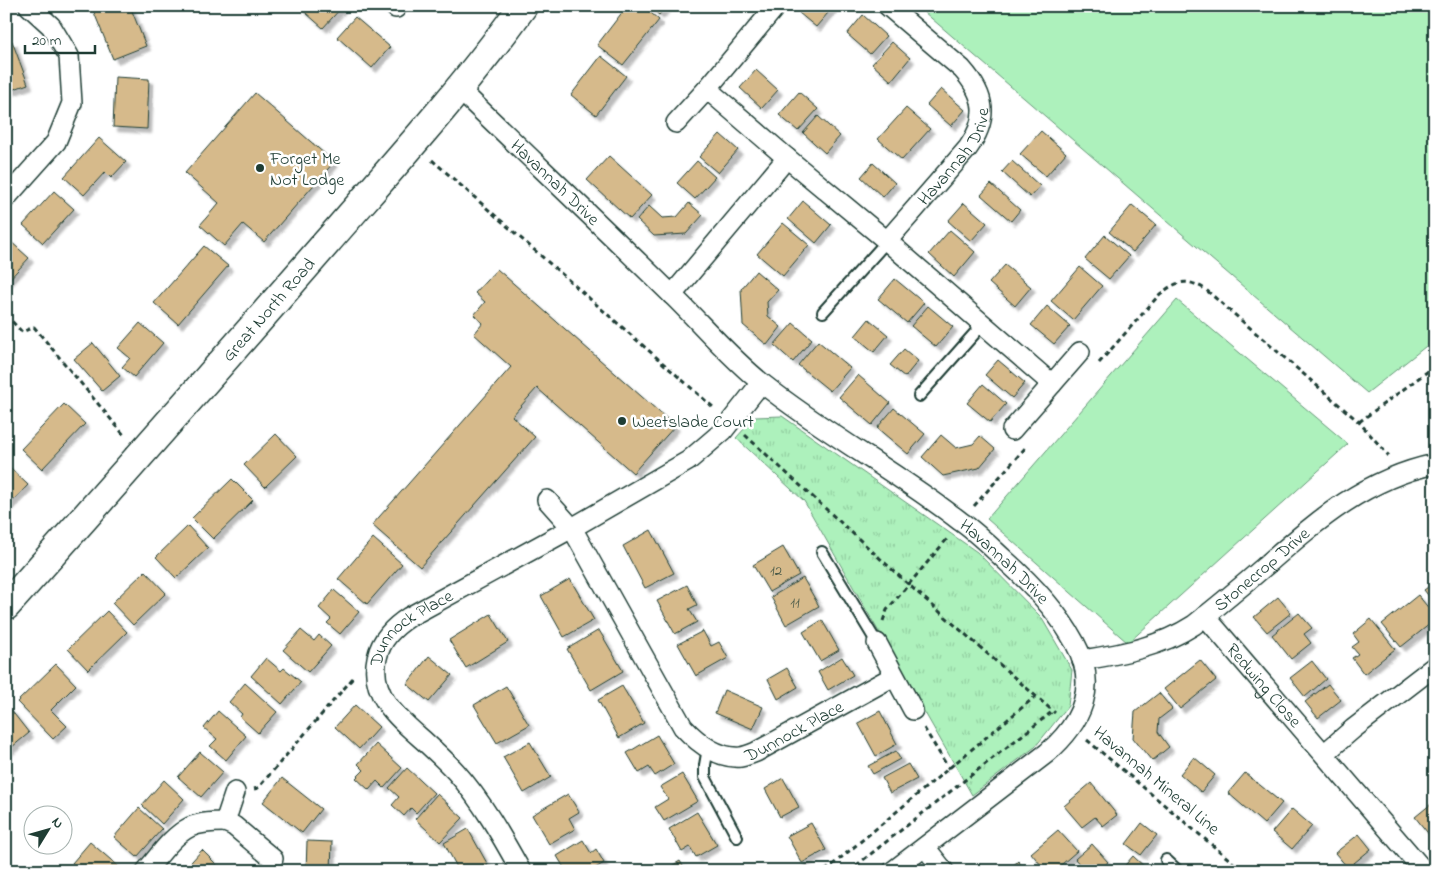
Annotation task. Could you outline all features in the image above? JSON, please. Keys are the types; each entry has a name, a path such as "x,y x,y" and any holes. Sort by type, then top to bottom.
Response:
{"main road":[{"name":"Great North Road","path":"6,606 141,456 459,89 523,6"}],"street":[{"path":"6,198 56,142 72,103 70,56 51,26 28,6"},
{"path":"676,123 776,6"},
{"name":"Havannah Drive","path":"887,241 968,148 980,127 982,114 978,91 962,69 888,6"},
{"name":"Havannah Drive","path":"459,89 672,295 732,357 761,383 808,418 917,489 961,521 1027,580 1046,601 1075,643 1082,660 1086,687 1078,718 1072,727 1060,742 1047,753 893,871"},
{"path":"707,89 1052,384"},
{"path":"672,295 786,158"},
{"path":"1012,430 1080,352"},
{"name":"Dunnock Place","path":"521,871 472,791 456,772 390,710 382,698 378,685 376,666 381,647 391,631 400,623 572,528 688,461 723,431 761,383"},
{"name":"Stonecrop Drive","path":"1082,660 1113,655 1162,642 1180,634 1205,616 1315,522 1350,498 1395,476 1435,464"},
{"path":"547,500 572,528"},
{"name":"Dunnock Place","path":"572,528 683,727 694,739 723,755 740,757 756,752 894,676"},
{"name":"Redwing Close","path":"1205,616 1424,871"},
{"path":"877,643 913,710"},
{"path":"1324,754 1353,729 1435,666"},
{"path":"225,822 235,792"},
{"path":"146,871 172,840 186,830 200,824 225,822 234,826 273,859"},
{"path":"925,847 944,871"}],"lane":[{"path":"823,312 887,241"},
{"path":"919,396 983,324"},
{"path":"822,552 877,643"},
{"path":"708,748 705,777 737,837"},
{"path":"1166,860 1178,871"}],"path":[{"path":"1096,367 1160,294 1179,282 1195,283 1205,289 1359,422 1391,459 1395,476"},
{"path":"6,315 22,332 34,328 141,456"},
{"path":"1359,422 1435,366"},
{"path":"877,643 886,610 1032,440"},
{"path":"235,792 258,788 353,678"},
{"path":"825,871 1036,696"},
{"path":"913,710 949,769"},
{"name":"Havannah Mineral Line","path":"849,871 1053,711 1243,871"}],"green space":[{"path":"917,6 1435,6 1435,339 1367,393"},
{"path":"1177,300 1348,444 1128,643 987,519"},
{"path":"782,416 977,552 1041,617 1072,670 1068,706 1035,747 972,795 804,501 736,438 755,417"}],"building":[{"path":"104,6 130,6 146,46 113,59 93,10"},
{"path":"298,6 342,6 342,7 323,28"},
{"path":"627,6 643,6 659,20 623,65 597,45"},
{"path":"649,6 666,6 659,15"},
{"path":"805,6 834,6 816,27 799,13"},
{"path":"863,15 886,36 870,54 847,34"},
{"path":"355,17 390,47 372,68 337,37"},
{"path":"12,41 28,84 6,92 6,43"},
{"path":"892,42 910,58 891,81 872,64"},
{"path":"601,56 626,76 596,115 571,95"},
{"path":"756,70 778,90 762,108 740,88"},
{"path":"115,77 149,79 147,129 113,127"},
{"path":"941,89 965,110 951,126 927,105"},
{"path":"799,92 818,109 798,131 779,115"},
{"name":"Forget Me Not Lodge","path":"255,93 334,162 264,242 243,224 224,246 200,225 219,203 185,173"},
{"path":"906,108 930,129 902,160 878,139"},
{"path":"818,116 840,136 825,153 803,133"},
{"path":"1041,131 1066,153 1046,176 1020,154"},
{"path":"720,134 738,150 718,173 699,157"},
{"path":"99,138 126,162 111,178 105,172 84,195 64,177"},
{"path":"609,156 652,195 630,219 587,180"},
{"path":"697,161 715,177 695,199 677,183"},
{"path":"1012,161 1040,186 1030,197 1002,172"},
{"path":"873,163 895,183 883,197 861,177"},
{"path":"991,184 1020,210 1011,221 981,195"},
{"path":"54,191 74,209 43,243 23,225"},
{"path":"803,201 831,225 816,243 788,219"},
{"path":"689,203 703,215 686,234 654,236 637,220 649,206 662,218 677,217"},
{"path":"964,203 987,223 971,241 948,221"},
{"path":"1132,205 1156,225 1133,252 1109,232"},
{"path":"783,223 809,245 783,276 757,254"},
{"path":"950,230 975,252 954,277 929,254"},
{"path":"1105,235 1129,256 1109,279 1085,259"},
{"path":"9,240 29,258 6,283 6,243"},
{"path":"204,246 228,266 178,324 154,303"},
{"path":"1005,265 1031,287 1015,306 989,283"},
{"path":"1080,267 1102,286 1073,320 1051,301"},
{"name":"Weetslade Court","path":"497,269 675,426 633,473 537,388 512,416 535,437 420,567 372,525 511,367 474,334 483,323 474,315 485,302 475,293"},
{"path":"756,271 778,290 767,302 768,316 781,327 767,345 743,325 741,289"},
{"path":"895,279 924,303 907,323 878,299"},
{"path":"928,306 953,327 936,347 911,326"},
{"path":"1047,306 1070,326 1054,344 1031,325"},
{"path":"869,319 888,335 874,352 855,336"},
{"path":"140,323 163,343 134,377 122,367 130,358 118,348"},
{"path":"793,323 812,339 793,362 774,345"},
{"path":"818,341 850,368 830,391 798,365"},
{"path":"93,343 120,376 102,391 74,359"},
{"path":"904,349 918,361 905,377 890,365"},
{"path":"998,360 1025,383 1012,398 985,375"},
{"path":"858,375 890,403 872,425 839,397"},
{"path":"983,384 1006,404 990,422 967,403"},
{"path":"64,404 85,424 42,469 21,449"},
{"path":"894,408 925,434 908,454 877,428"},
{"path":"276,434 297,456 265,487 244,465"},
{"path":"941,435 956,448 973,444 980,436 995,449 979,468 943,476 922,457"},
{"path":"6,465 28,485 6,508"},
{"path":"232,479 253,500 213,539 192,518"},
{"path":"188,526 208,548 176,578 156,557"},
{"path":"651,530 674,573 645,588 623,546"},
{"path":"373,538 402,564 367,604 338,579"},
{"path":"783,547 799,575 769,592 753,565"},
{"path":"145,571 166,593 133,625 112,603"},
{"path":"803,578 819,606 786,625 771,597"},
{"path":"570,579 594,620 564,637 541,596"},
{"path":"1435,582 1435,604 1424,590"},
{"path":"687,585 697,605 689,609 697,622 675,634 657,601"},
{"path":"334,590 359,612 340,634 327,623 331,619 319,608"},
{"path":"1418,595 1435,616 1435,620 1401,647 1382,624"},
{"path":"1278,597 1291,613 1267,632 1254,617"},
{"path":"107,611 127,632 88,670 68,649"},
{"path":"1299,613 1312,628 1304,634 1311,643 1291,659 1272,635"},
{"path":"491,614 508,642 466,668 449,640"},
{"path":"1371,619 1395,649 1364,674 1352,658 1358,654 1352,647 1359,642 1353,634"},
{"path":"822,620 839,650 820,661 803,632"},
{"path":"301,630 314,641 319,635 331,646 308,672 283,650"},
{"path":"599,630 623,671 591,690 567,649"},
{"path":"703,631 711,646 719,642 728,658 696,676 678,644"},
{"path":"429,656 452,675 429,702 407,684"},
{"path":"842,657 853,675 828,690 818,672"},
{"path":"266,658 281,671 284,668 301,682 282,704 251,676"},
{"path":"1200,660 1216,680 1180,709 1164,689"},
{"path":"1312,661 1326,679 1305,697 1290,678"},
{"path":"56,664 76,685 51,710 67,726 53,739 17,702"},
{"path":"787,668 798,687 778,699 768,679"},
{"path":"245,683 277,712 258,733 240,717 242,714 229,702"},
{"path":"1328,684 1341,700 1318,718 1305,702"},
{"path":"506,686 529,725 497,743 474,705"},
{"path":"622,686 644,723 619,738 598,700"},
{"path":"724,690 763,707 753,729 715,713"},
{"path":"1159,693 1172,709 1159,719 1158,732 1169,747 1152,761 1133,738 1135,712"},
{"path":"355,705 379,727 359,749 335,727"},
{"path":"11,710 29,733 6,752 6,714"},
{"path":"218,711 246,736 226,760 210,746 217,739 204,728"},
{"path":"880,711 897,744 876,756 858,723"},
{"path":"657,735 674,764 655,776 649,767 639,773 627,753"},
{"path":"530,742 551,777 524,793 503,757"},
{"path":"376,744 402,768 384,788 377,781 369,790 356,778 364,770 358,764"},
{"path":"896,751 900,759 873,774 868,766"},
{"path":"200,752 223,772 201,797 178,777"},
{"path":"1194,757 1215,775 1201,792 1180,774"},
{"path":"908,764 917,779 890,793 882,778"},
{"path":"407,768 434,793 416,813 411,808 404,816 392,805 399,797 389,788"},
{"path":"1245,773 1282,803 1264,824 1228,793"},
{"path":"682,774 698,801 664,821 655,807 668,799 660,787"},
{"path":"282,778 321,809 302,833 263,802"},
{"path":"783,778 799,807 780,817 765,789"},
{"path":"164,780 184,799 162,824 142,805"},
{"path":"1091,783 1117,815 1103,826 1095,817 1082,827 1064,806"},
{"path":"437,794 463,818 440,842 415,819"},
{"path":"568,794 579,812 569,818 575,829 549,844 532,815"},
{"path":"1431,804 1435,808 1435,834 1431,837 1415,817"},
{"path":"139,808 162,829 137,857 114,837"},
{"path":"1292,809 1312,826 1292,849 1272,832"},
{"path":"697,812 717,845 696,857 690,847 682,852 669,829"},
{"path":"811,823 826,850 802,863 787,836"},
{"path":"1142,823 1157,835 1141,855 1126,844"},
{"path":"468,829 488,865 477,871 459,871 444,843"},
{"path":"1058,830 1077,851 1054,871 1046,871 1031,853"},
{"path":"1359,834 1371,849 1348,868 1335,853"},
{"path":"583,840 591,853 596,849 604,863 590,871 566,871 557,856"},
{"path":"307,841 332,842 331,871 306,871"},
{"path":"90,842 118,866 114,871 81,871 72,863"},
{"path":"1092,844 1108,862 1098,871 1085,871 1075,859"},
{"path":"202,850 223,871 183,871"},
{"path":"1133,856 1149,871 1120,871"},
{"path":"680,861 686,871 663,871"},
{"path":"1018,861 1027,871 1007,871"}],"place":[{"name":"Forget Me Not Lodge","path":"260,168"},
{"name":"Weetslade Court","path":"622,421"}]}
